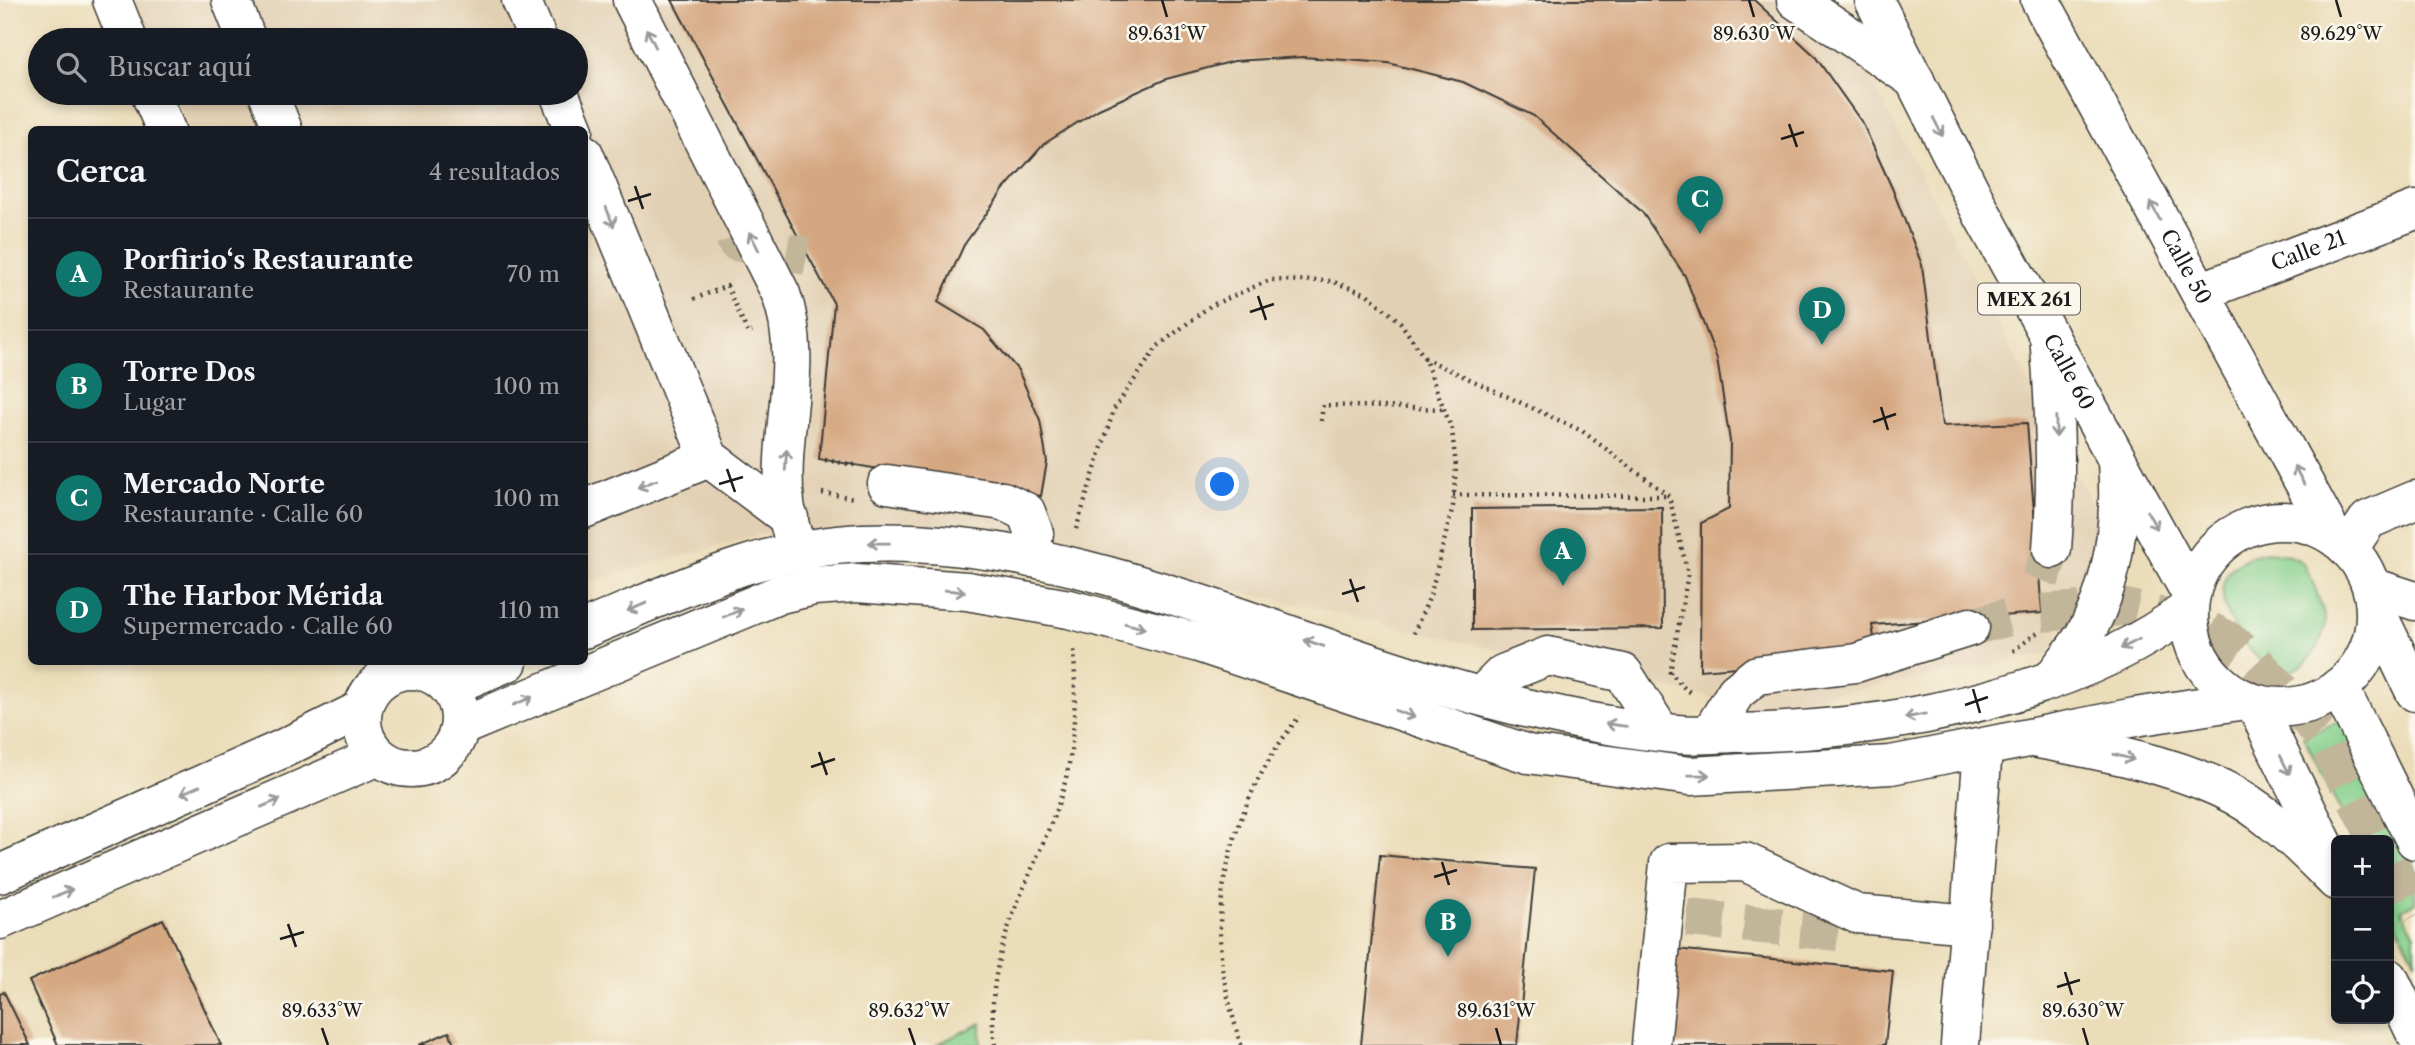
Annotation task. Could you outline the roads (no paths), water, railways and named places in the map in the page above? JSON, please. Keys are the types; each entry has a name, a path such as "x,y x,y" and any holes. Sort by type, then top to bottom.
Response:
{"street":[{"path":"112,0 123,28"},
{"path":"231,0 242,28"},
{"path":"521,0 533,28"},
{"path":"632,0 781,294 790,320 793,348 785,477 793,534"},
{"path":"1796,0 1914,80"},
{"name":"Calle 60","path":"1874,0 1982,214 2117,456 2189,601"},
{"name":"Calle 50","path":"2040,0 2200,292 2341,541"},
{"path":"155,105 164,126"},
{"path":"273,105 281,126"},
{"path":"564,105 573,126"},
{"path":"588,164 709,458 793,534 862,543 939,544 1030,558 1070,552 1223,611 1379,665 1482,695 1586,722 1710,734 1767,733 1878,723 1975,704 2053,678 2131,645 2163,628 2189,601"},
{"name":"Calle 21","path":"2200,292 2415,211"},
{"path":"2049,335 2057,422 2056,502 2052,549"},
{"path":"2053,678 2090,625 2113,562 2119,512 2117,456"},
{"path":"588,507 709,458"},
{"path":"887,484 1003,501 1026,512 1034,533 1030,558"},
{"path":"2341,541 2368,520 2415,500"},
{"path":"2331,859 2250,702 2221,685 2203,663 2192,637 2189,601 2198,573 2211,554 2227,539 2246,528 2267,521 2289,520 2311,525 2341,541 2363,566 2374,600 2415,692"},
{"path":"588,627 753,562 793,534"},
{"path":"460,727 780,594 814,586 856,583 967,591 1071,625 1199,643 1528,754 1690,776 1891,765 2189,707 2250,702 2280,707 2305,704 2328,695 2339,687 2363,661 2373,638 2374,600"},
{"path":"2374,600 2415,601"},
{"path":"1710,734 1730,702 1757,675 1856,663 1970,627"},
{"path":"1482,695 1503,674 1548,656 1623,673 1660,731"},
{"path":"448,687 501,665"},
{"path":"390,668 422,672 448,687 456,699 460,727 447,754 434,762 405,768 378,756 368,742 363,726 363,709 369,694 390,668"},
{"path":"2339,687 2415,839"},
{"path":"0,874 363,709"},
{"path":"2033,738 2158,766 2221,788 2286,832 2331,876"},
{"path":"1960,1045 1983,749"},
{"path":"0,920 378,756"},
{"path":"1651,1045 1670,863 1745,862 1857,914 1970,934"},
{"path":"1838,932 1970,934"},
{"path":"2394,988 2415,1032"}],"tunnel":[{"path":"734,237 736,242 807,256"},
{"path":"2040,580 2052,549"},
{"path":"2042,613 2122,607 2200,626 2226,639 2250,657 2323,735 2374,835"},
{"path":"1970,627 2009,617"},
{"path":"2394,874 2415,916"},
{"path":"1687,918 1838,932"}],"place":[{"name":"Mercado Norte","path":"1700,234"},
{"name":"The Harbor Mérida","path":"1822,345"},
{"name":"Porfirio‘s Restaurante","path":"1563,586"},
{"name":"Torre Dos","path":"1448,957"}]}
